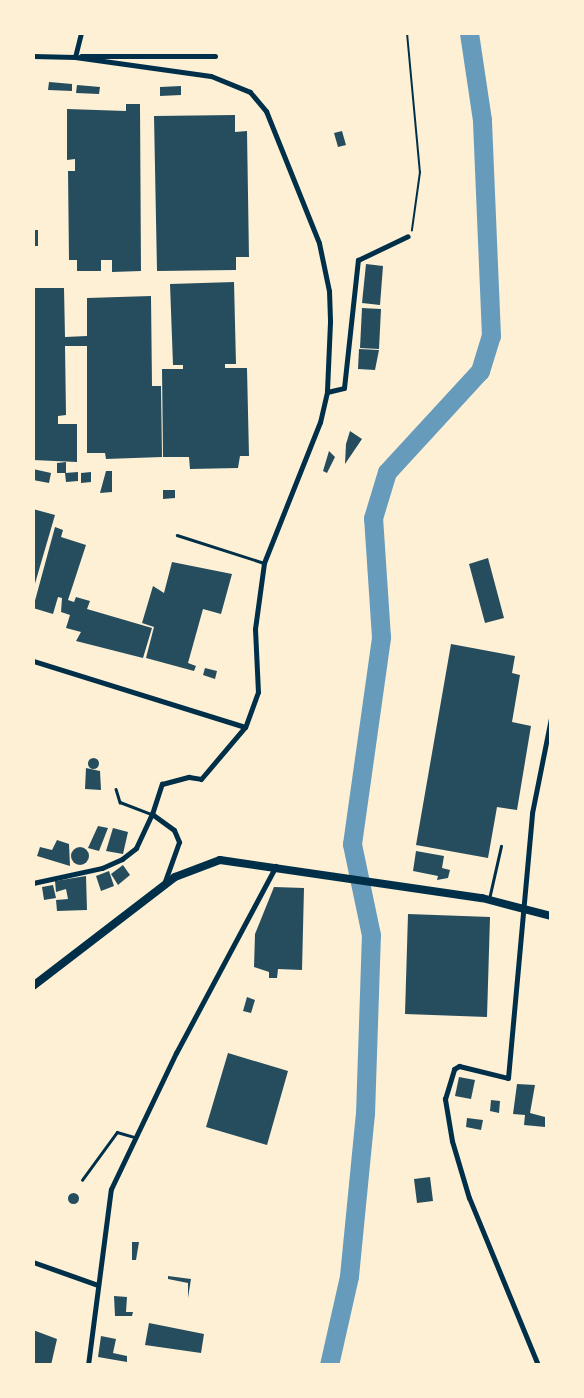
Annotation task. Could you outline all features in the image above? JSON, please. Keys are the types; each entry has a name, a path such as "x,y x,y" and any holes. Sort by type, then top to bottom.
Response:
{"main road":[{"path":"33,986 164,885 188,869 220,860 309,870 489,900 551,916"}],"street":[{"path":"75,57 81,33"},
{"path":"75,57 97,53 215,57"},
{"path":"33,56 75,57 228,80 250,92 266,111 319,243 327,279 327,392 306,460 264,563 255,629 258,692 245,727 201,779 189,777 162,784 152,814 135,848 122,859 102,868 33,883"},
{"path":"327,392 344,388 358,260 408,236"},
{"path":"33,661 245,727"},
{"path":"538,1365 469,1198 452,1141 445,1099 454,1069 459,1066 508,1077 517,954 527,909 533,813 551,718"},
{"path":"152,814 174,830 179,842 164,885"},
{"path":"88,1365 105,1214 135,1137 276,866"},
{"path":"33,1262 98,1285"}],"lane":[{"path":"177,535 264,563"},
{"path":"116,789 120,802 152,814"},
{"path":"489,900 501,846"},
{"path":"82,1180 117,1132 135,1137"}],"path":[{"path":"407,33 420,172 414,227 408,236"}],"building":[{"path":"49,82 72,84 72,91 48,90"},
{"path":"77,85 100,87 99,94 76,93"},
{"path":"181,86 181,95 160,96 160,87"},
{"path":"126,104 140,104 141,271 112,272 112,260 101,260 101,271 77,271 77,260 69,260 68,171 75,171 75,159 67,160 67,109 126,111"},
{"path":"235,115 235,132 247,131 249,257 236,257 236,270 157,271 154,116"},
{"path":"342,131 346,145 338,147 334,133"},
{"path":"33,230 38,230 38,246 33,246"},
{"path":"366,264 383,266 380,305 362,303"},
{"path":"234,282 236,364 225,364 225,368 247,368 249,456 240,456 238,468 190,469 189,457 163,457 162,369 183,369 183,365 173,365 170,284"},
{"path":"33,288 64,288 65,337 87,336 87,298 151,296 152,386 161,386 162,457 106,459 105,453 87,453 87,346 65,346 66,415 58,416 58,424 77,424 77,462 33,460"},
{"path":"362,308 381,309 379,349 360,348"},
{"path":"359,349 379,350 375,370 358,369"},
{"path":"350,431 362,439 345,464 346,444"},
{"path":"329,451 335,457 327,473 323,471"},
{"path":"66,462 66,473 57,473 57,463"},
{"path":"33,469 51,473 49,483 33,480"},
{"path":"106,471 112,471 112,492 100,493"},
{"path":"78,472 78,481 66,482 65,473"},
{"path":"91,472 91,482 81,483 81,473"},
{"path":"163,490 175,490 175,498 163,499"},
{"path":"33,509 55,515 34,587 33,587"},
{"path":"55,527 63,530 61,537 86,545 68,600 74,602 76,597 90,601 87,609 152,628 143,658 76,641 81,632 66,628 70,615 61,612 62,598 58,597 53,614 33,608"},
{"path":"488,558 504,618 485,623 469,564"},
{"path":"172,562 232,574 221,614 203,609 188,663 196,666 194,671 146,658 154,627 142,623 153,586 164,593"},
{"path":"451,644 515,656 512,673 520,675 512,722 531,726 517,810 497,807 488,858 416,845"},
{"path":"205,668 217,671 215,679 203,675"},
{"path":"93,758 97,759 97,767 93,768 89,767 88,763 89,759"},
{"path":"86,768 100,771 101,790 85,789"},
{"path":"98,826 108,828 99,851 88,848"},
{"path":"113,828 128,832 123,854 106,851"},
{"path":"57,840 69,844 70,866 37,856 40,847 52,850"},
{"path":"80,847 86,850 89,856 86,862 80,865 74,862 71,856 74,850"},
{"path":"416,851 444,856 442,868 450,870 448,878 437,880 438,876 413,871"},
{"path":"123,865 130,875 118,885 111,874"},
{"path":"109,871 114,886 101,891 96,876"},
{"path":"86,876 87,910 57,911 56,900 68,899 66,889 56,892 55,881"},
{"path":"53,885 56,898 44,900 42,887"},
{"path":"274,887 304,888 302,970 278,969 277,978 269,978 269,972 254,967 255,934"},
{"path":"408,914 490,917 487,1017 405,1014"},
{"path":"247,997 255,1000 251,1013 243,1011"},
{"path":"228,1053 288,1071 267,1145 206,1127"},
{"path":"459,1077 475,1080 471,1099 455,1096"},
{"path":"517,1084 535,1085 530,1113 545,1117 545,1127 524,1125 525,1115 513,1114"},
{"path":"491,1100 500,1101 499,1113 490,1111"},
{"path":"467,1118 483,1120 481,1130 466,1127"},
{"path":"430,1177 433,1201 417,1203 414,1179"},
{"path":"73,1192 79,1198 73,1204 67,1198"},
{"path":"132,1242 139,1242 136,1260 132,1260"},
{"path":"168,1276 191,1279 188,1298 188,1283 168,1279"},
{"path":"114,1296 127,1297 126,1312 133,1312 132,1316 115,1316"},
{"path":"149,1323 204,1334 201,1353 145,1345"},
{"path":"33,1330 57,1339 51,1365 33,1365"},
{"path":"101,1336 116,1339 113,1353 127,1356 127,1362 98,1357"}],"waterway":[{"path":"329,1365 349,1276 365,1114 371,935 352,844 381,637 373,518 387,472 480,371 491,336 482,120 469,33"}]}
